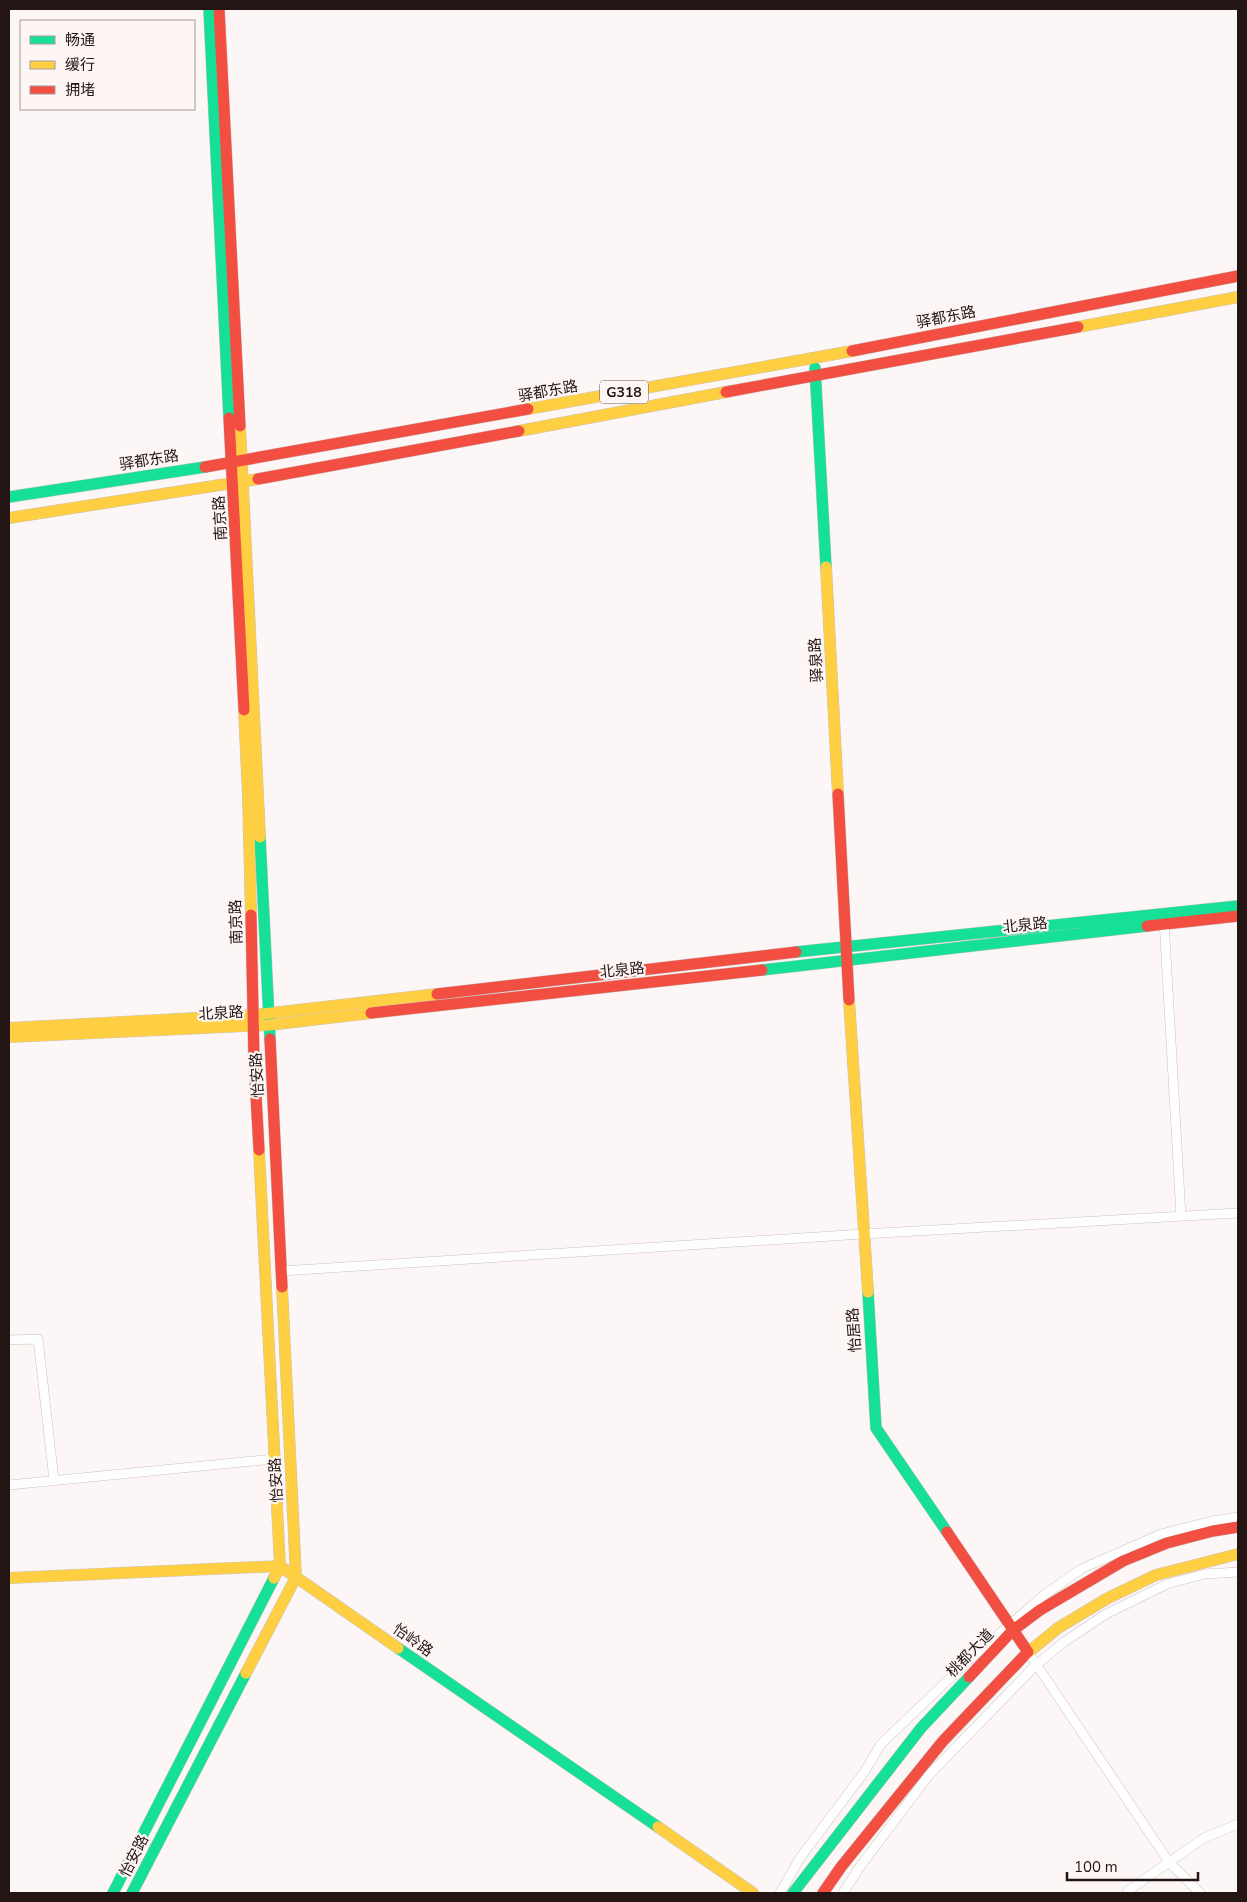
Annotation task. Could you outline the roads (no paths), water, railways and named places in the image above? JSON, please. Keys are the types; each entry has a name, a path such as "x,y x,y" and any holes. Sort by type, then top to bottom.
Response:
{"main road":[{"name":"南京路","path":"209,9 238,483 254,1020"},
{"path":"219,9 237,462"},
{"name":"驿都东路","path":"9,497 237,462 814,358 1238,276"},
{"name":"G318","path":"9,518 238,483 1238,297"},
{"name":"驿泉路","path":"814,358 846,960"},
{"name":"怡安路","path":"132,1893 296,1578 269,1013 238,483"},
{"name":"北泉路","path":"9,1028 254,1020 269,1026 846,960 1164,919 1238,906"},
{"name":"北泉路","path":"9,1037 254,1020 269,1013 846,946 1164,919 1238,916"},
{"name":"怡居路","path":"846,960 876,1428 1028,1652"},
{"name":"怡安路","path":"113,1893 280,1566 254,1060 254,1020"},
{"name":"桃都大道","path":"793,1893 921,1728 1010,1628 1123,1561 1167,1543 1213,1531 1238,1527"},
{"path":"823,1893 943,1741 1028,1652 1058,1628 1108,1598 1156,1575 1238,1554"},
{"path":"9,1578 280,1566"},
{"name":"怡岭路","path":"280,1566 753,1893"}],"street":[{"path":"1164,919 1181,1216"},
{"path":"281,1271 863,1234 1238,1213"},
{"path":"9,1340 38,1339 54,1480"},
{"path":"9,1485 274,1459"},
{"path":"780,1893 800,1858 865,1771 881,1744 906,1719 1010,1628 1043,1596 1081,1569 1161,1534 1212,1520 1238,1517"},
{"path":"842,1893 858,1868 928,1775 1036,1665 1074,1635 1106,1614 1167,1584 1205,1574 1238,1572"},
{"path":"1028,1652 1170,1862 1200,1893"},
{"path":"1127,1893 1204,1838 1238,1824"}]}
